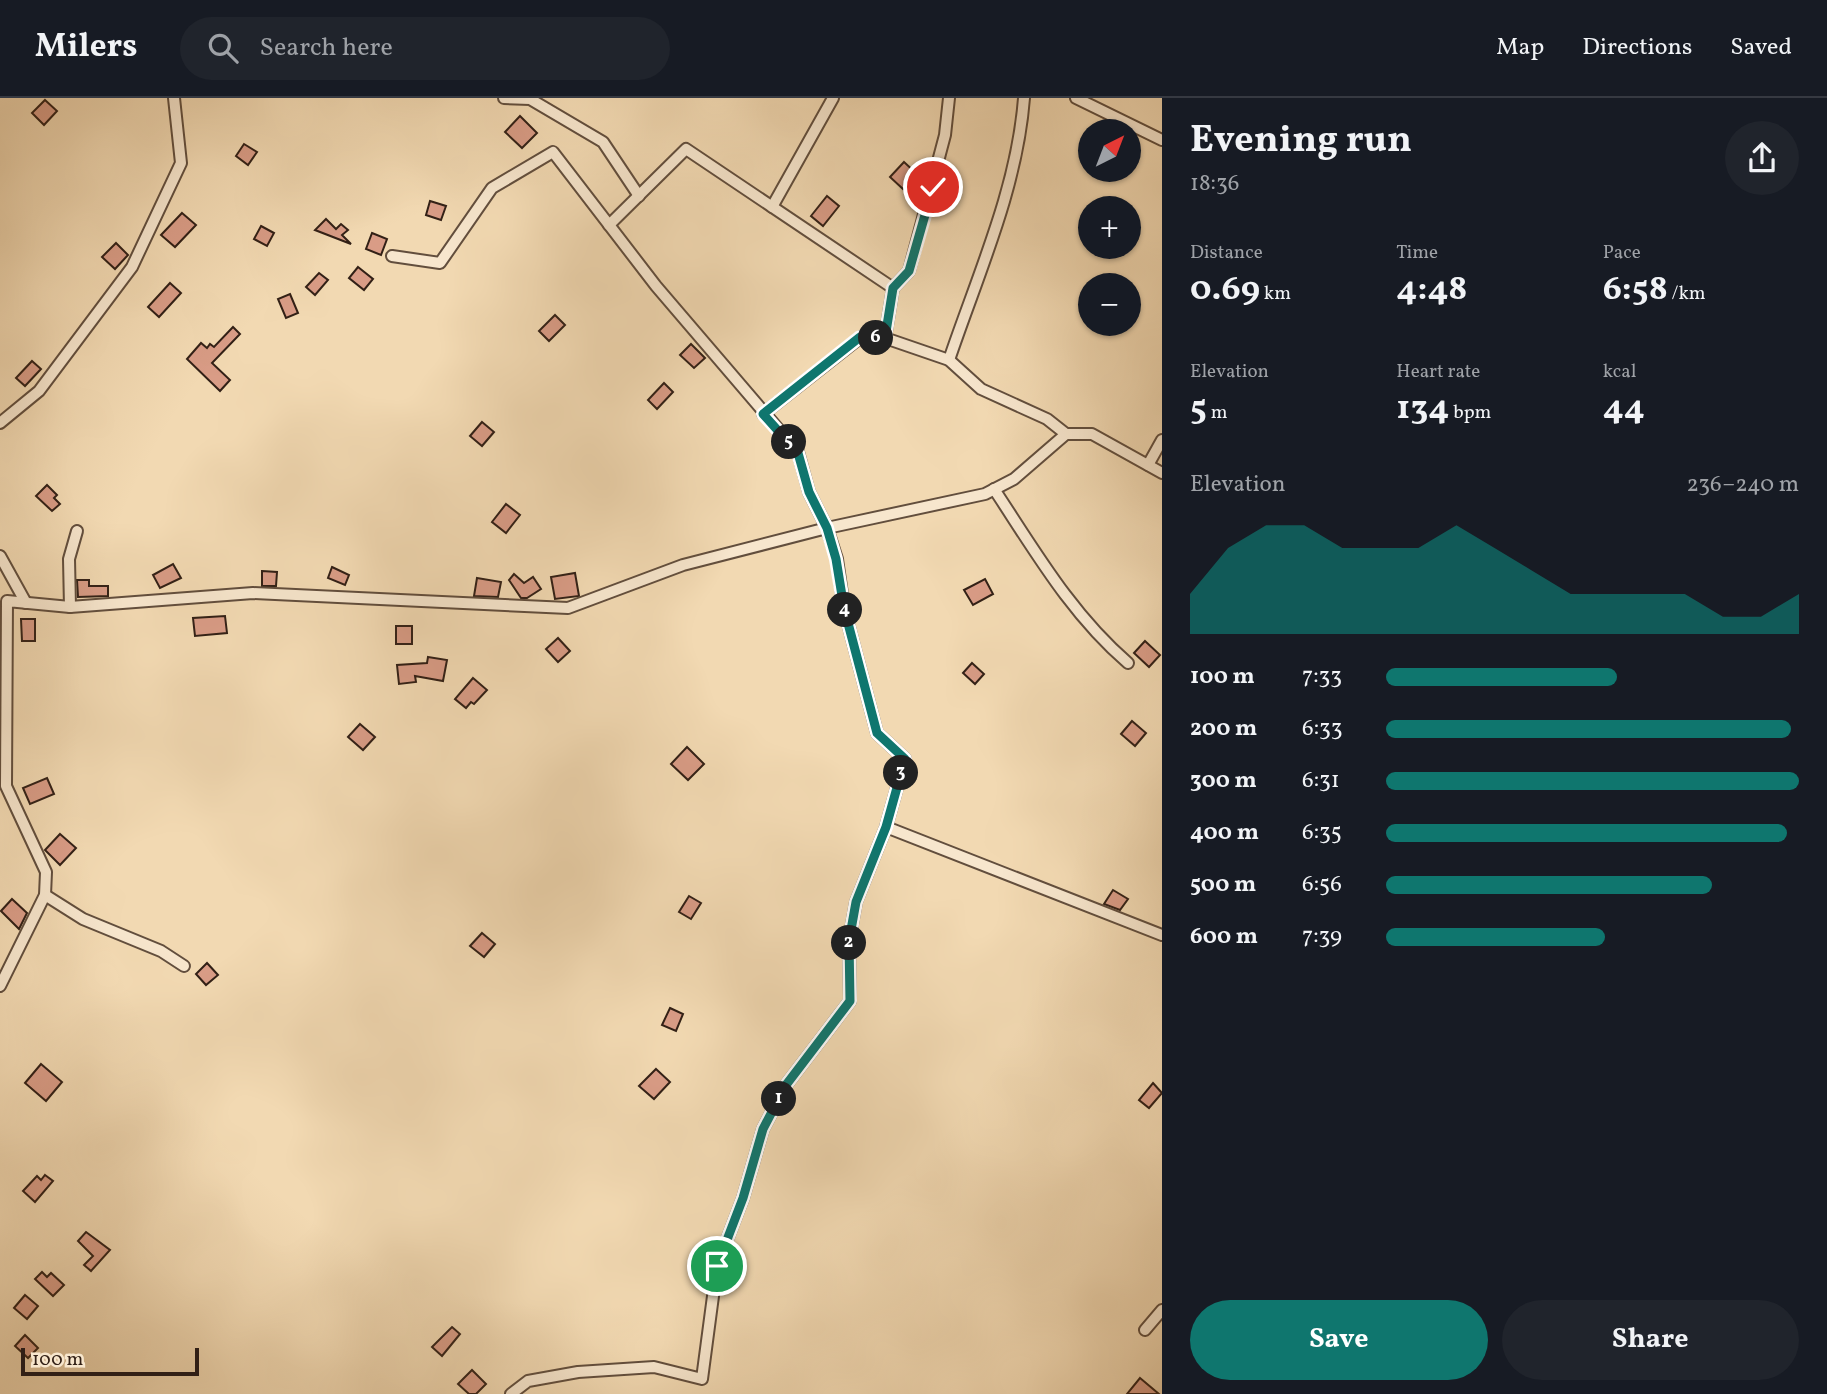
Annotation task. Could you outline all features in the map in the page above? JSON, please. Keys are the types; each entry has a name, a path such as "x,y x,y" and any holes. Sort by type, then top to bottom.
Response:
{"street":[{"path":"0,423 38,391 132,267 181,163 174,98"},
{"path":"504,98 530,99 603,142 639,196"},
{"path":"772,207 833,98"},
{"path":"885,338 893,288 909,271 946,135 949,98"},
{"path":"949,360 1021,141 1024,98"},
{"path":"1076,98 1162,140"},
{"path":"609,225 686,149 893,288"},
{"path":"392,256 440,263 492,188 553,152 656,286 798,453 809,492 827,528 877,733 905,759 886,827 856,902 849,941 850,1001 786,1085 763,1129 743,1198 717,1266 702,1379 654,1367 578,1372 528,1381 511,1394"},
{"path":"763,414 860,337 885,338 949,360 981,389 1047,419 1066,434 1092,434 1162,473"},
{"path":"0,986 45,895 46,872 6,786 4,601 70,607 253,593 568,608 682,565 827,528 985,494 1014,480 1066,434"},
{"path":"1148,465 1162,440"},
{"path":"995,489 1061,593 1102,641 1128,663"},
{"path":"70,607 69,559 77,531"},
{"path":"0,556 26,603"},
{"path":"886,827 1162,935"},
{"path":"45,895 83,919 161,951 184,966"},
{"path":"1145,1330 1162,1310"}],"building":[{"path":"45,100 57,111 44,125 32,113"},
{"path":"520,116 537,133 522,148 505,132"},
{"path":"244,144 257,152 248,165 236,156"},
{"path":"904,162 917,174 903,189 890,177"},
{"path":"827,196 839,206 823,226 811,216"},
{"path":"430,201 446,206 441,220 426,215"},
{"path":"182,213 196,225 175,247 161,235"},
{"path":"326,219 336,229 341,224 348,230 342,235 351,244 315,230"},
{"path":"261,226 274,233 267,246 254,239"},
{"path":"372,233 387,239 381,255 366,249"},
{"path":"116,243 128,255 115,269 102,257"},
{"path":"358,267 373,279 364,290 349,278"},
{"path":"319,273 328,280 315,295 306,287"},
{"path":"170,283 181,293 159,317 148,307"},
{"path":"290,294 298,313 286,318 278,299"},
{"path":"555,315 565,325 549,341 539,331"},
{"path":"233,327 240,334 212,363 230,380 220,391 187,359 201,343 207,348 210,344 214,347"},
{"path":"691,344 705,358 694,368 680,355"},
{"path":"32,361 41,369 25,386 16,378"},
{"path":"664,383 673,392 657,409 648,400"},
{"path":"482,422 494,432 482,446 470,436"},
{"path":"47,485 57,495 54,498 60,504 52,511 36,496"},
{"path":"506,504 520,515 506,533 492,522"},
{"path":"173,564 181,578 160,588 153,575"},
{"path":"332,567 349,575 345,585 328,578"},
{"path":"262,571 277,572 276,586 262,586"},
{"path":"575,573 579,596 555,599 551,577"},
{"path":"514,574 524,583 533,577 541,589 527,598 521,598 509,580"},
{"path":"477,578 501,582 498,597 474,596"},
{"path":"985,579 993,594 973,605 964,590"},
{"path":"77,580 89,580 89,586 108,586 108,596 78,597"},
{"path":"225,616 227,633 195,636 193,618"},
{"path":"21,619 35,619 35,641 22,641"},
{"path":"396,626 412,626 412,644 396,644"},
{"path":"558,638 570,651 558,662 546,649"},
{"path":"1145,641 1160,655 1149,667 1134,653"},
{"path":"428,657 447,660 443,681 415,676 416,682 399,684 397,665 427,663"},
{"path":"972,663 984,674 975,684 963,673"},
{"path":"473,678 487,690 474,704 471,702 466,708 455,699"},
{"path":"1132,721 1146,733 1135,746 1121,734"},
{"path":"360,724 375,737 363,750 348,737"},
{"path":"687,747 704,764 688,780 671,764"},
{"path":"47,778 54,794 30,804 23,788"},
{"path":"60,834 76,848 60,865 45,850"},
{"path":"1113,890 1128,899 1120,910 1104,904"},
{"path":"689,896 701,903 691,919 679,912"},
{"path":"12,899 27,913 19,929 1,911"},
{"path":"482,933 495,944 484,957 470,946"},
{"path":"207,963 218,975 206,985 196,974"},
{"path":"670,1008 683,1014 676,1031 662,1025"},
{"path":"41,1064 62,1082 46,1101 25,1083"},
{"path":"656,1069 670,1082 654,1099 639,1086"},
{"path":"1153,1083 1162,1093 1149,1108 1139,1100"},
{"path":"45,1175 53,1181 35,1202 23,1191 37,1176 41,1180"},
{"path":"86,1232 110,1250 91,1271 84,1265 93,1256 78,1241"},
{"path":"42,1272 47,1277 51,1273 64,1285 53,1296 35,1279"},
{"path":"25,1295 38,1306 27,1319 14,1308"},
{"path":"452,1327 460,1334 442,1356 432,1347"},
{"path":"25,1335 38,1348 28,1358 15,1346"},
{"path":"472,1370 486,1384 476,1394 469,1394 458,1384"},
{"path":"1140,1378 1159,1394 1127,1394"}],"route":[{"path":"717,1266 743,1198 763,1129 786,1085 850,1001 849,941 856,902 886,827 905,759 877,733 844,608 836,559 827,528 809,492 798,453 763,414 860,337 885,338 893,288 909,271 933,187"}]}
